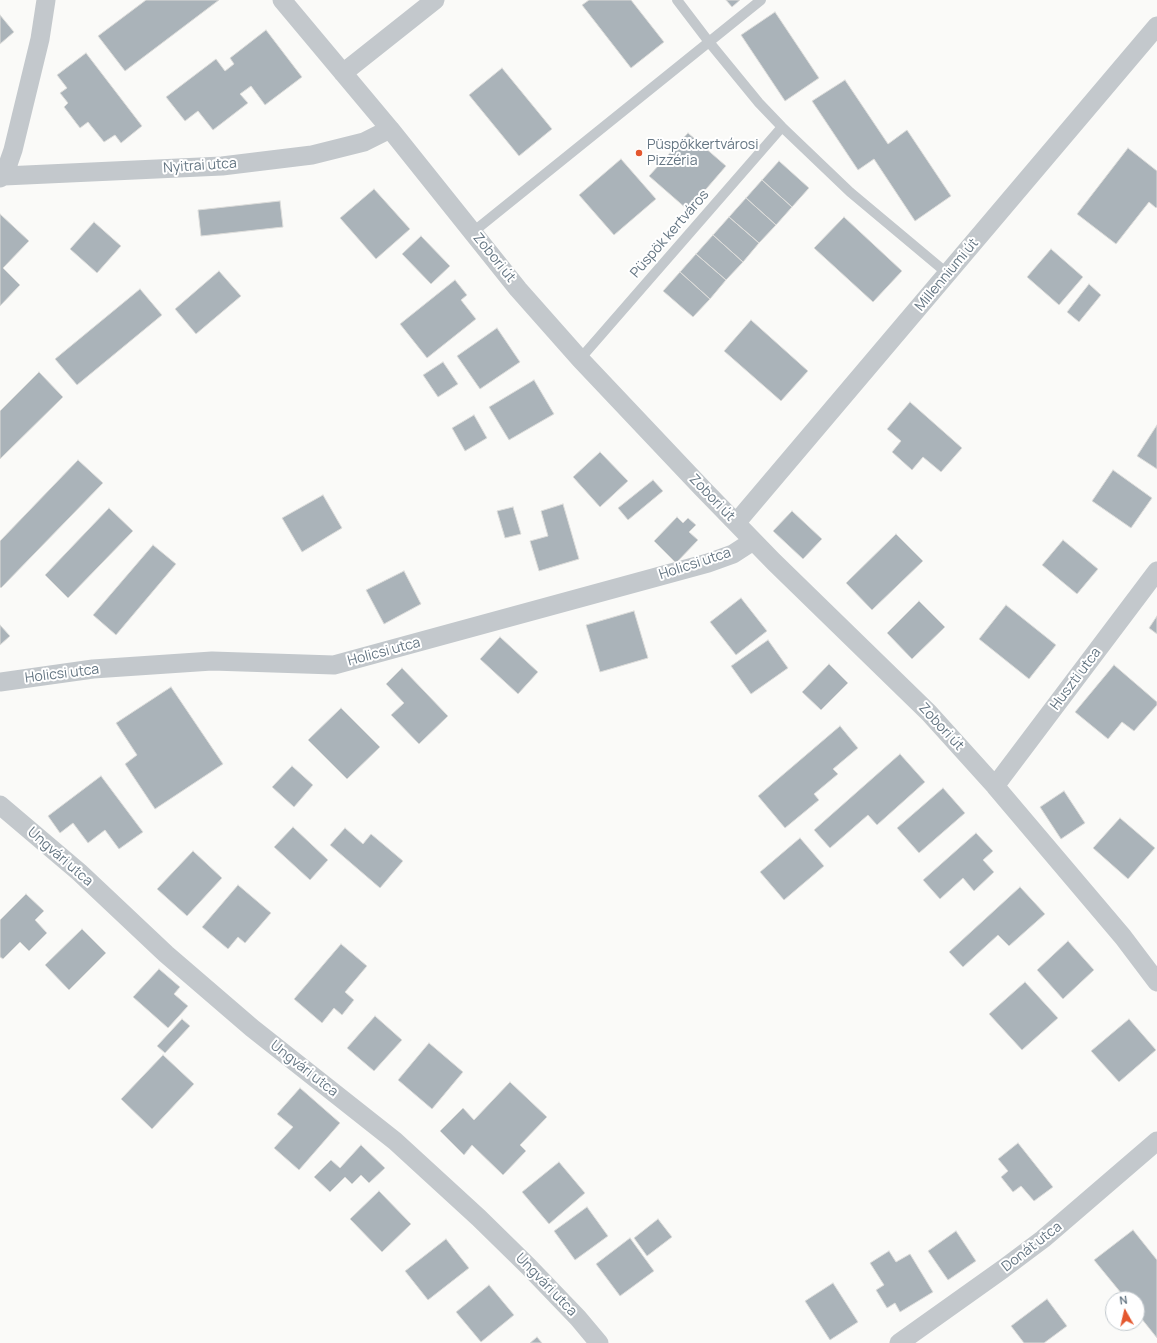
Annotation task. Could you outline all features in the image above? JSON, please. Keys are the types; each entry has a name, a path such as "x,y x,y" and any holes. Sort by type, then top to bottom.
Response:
{"street":[{"name":"Nyitrai utca","path":"46,0 40,39 13,150 2,177 222,166 312,155 364,142 390,129"},
{"name":"Zobori út","path":"282,0 390,129 518,289 580,358 736,524 929,713 995,786 1123,937 1157,982"},
{"path":"343,73 435,0"},
{"name":"Millenniumi út","path":"736,524 1157,26"},
{"name":"Holicsi utca","path":"0,682 93,669 212,661 334,665 708,563 733,554 753,541"},
{"name":"Huszti utca","path":"995,786 1157,571"},
{"name":"Ungvári utca","path":"0,805 79,872 166,954 252,1028 395,1141 518,1256 578,1318 599,1343"},
{"name":"Donát utca","path":"899,1343 1044,1239 1157,1141"}],"lane":[{"path":"677,0 759,103 782,127 850,192 948,274"},
{"path":"473,232 761,0"},
{"name":"Püspök kertváros","path":"580,358 782,127"}],"building":[{"path":"146,0 219,0 125,71 98,36"},
{"path":"589,0 631,0 664,42 631,68 582,5"},
{"path":"726,0 740,0 732,7"},
{"path":"775,12 819,78 785,101 741,35"},
{"path":"0,15 14,32 0,44"},
{"path":"266,30 302,77 265,105 251,86 240,94 248,103 213,130 198,111 185,121 166,97 216,59 225,71 234,64 230,58"},
{"path":"86,53 142,126 121,143 115,135 104,142 88,122 80,128 64,107 68,103 60,93 67,88 57,75"},
{"path":"502,68 552,129 519,156 469,95"},
{"path":"845,80 888,144 907,130 951,196 915,221 874,159 858,170 812,101"},
{"path":"688,133 726,166 688,210 649,176"},
{"path":"1128,148 1157,171 1157,207 1156,208 1149,202 1116,244 1077,214"},
{"path":"621,159 656,199 614,235 579,195"},
{"path":"779,161 809,188 792,207 762,180"},
{"path":"762,180 792,207 776,225 746,198"},
{"path":"374,189 410,229 376,259 340,218"},
{"path":"746,198 776,225 759,243 729,217"},
{"path":"280,201 283,227 201,236 198,210"},
{"path":"0,214 29,241 3,268 20,285 0,306"},
{"path":"729,217 759,243 743,262 713,235"},
{"path":"844,217 902,271 873,302 814,248"},
{"path":"94,222 121,246 97,273 70,249"},
{"path":"713,235 743,262 726,280 696,254"},
{"path":"421,236 450,266 431,284 402,254"},
{"path":"1051,249 1083,277 1059,305 1027,277"},
{"path":"696,254 726,280 710,299 680,272"},
{"path":"219,271 241,296 196,334 175,309"},
{"path":"680,272 710,299 693,317 663,291"},
{"path":"455,280 467,295 461,300 476,319 427,358 400,324"},
{"path":"1089,284 1101,295 1079,322 1067,312"},
{"path":"140,289 162,315 77,385 55,359"},
{"path":"751,320 808,371 781,401 724,351"},
{"path":"497,328 520,362 480,389 457,356"},
{"path":"443,362 458,384 438,397 423,375"},
{"path":"39,372 63,397 0,459 0,411"},
{"path":"534,380 554,414 509,440 489,407"},
{"path":"910,402 962,448 941,472 923,457 912,470 892,452 901,441 887,429"},
{"path":"474,415 487,438 465,451 452,428"},
{"path":"1157,425 1157,469 1137,456"},
{"path":"600,452 628,481 600,507 573,477"},
{"path":"78,460 103,483 1,588 0,541"},
{"path":"1113,470 1152,498 1131,528 1092,501"},
{"path":"653,480 663,491 628,520 618,508"},
{"path":"323,495 342,528 302,552 282,518"},
{"path":"563,504 579,559 539,571 530,541 548,536 541,511"},
{"path":"513,507 521,534 505,538 497,511"},
{"path":"109,508 133,531 68,598 45,575"},
{"path":"792,511 822,539 803,559 773,531"},
{"path":"677,517 683,523 688,518 696,525 689,532 698,540 676,563 654,541"},
{"path":"896,534 923,561 872,610 846,583"},
{"path":"1063,540 1098,569 1077,594 1042,565"},
{"path":"153,545 176,564 116,635 93,615"},
{"path":"404,571 421,604 384,624 366,590"},
{"path":"741,598 767,631 736,655 710,622"},
{"path":"919,601 945,627 912,659 887,633"},
{"path":"1006,605 1056,645 1029,679 979,639"},
{"path":"634,611 648,658 600,672 586,625"},
{"path":"1157,616 1157,634 1149,628"},
{"path":"0,625 10,636 0,645"},
{"path":"500,637 538,672 518,694 480,659"},
{"path":"768,640 788,668 751,694 731,666"},
{"path":"829,664 848,683 821,710 802,692"},
{"path":"1114,665 1157,702 1157,705 1134,731 1122,722 1108,739 1075,712"},
{"path":"402,668 448,716 419,744 391,715 404,703 386,684"},
{"path":"171,687 223,764 155,809 125,764 137,755 116,723"},
{"path":"341,708 380,747 347,779 308,740"},
{"path":"840,726 858,748 833,769 838,774 814,794 819,800 785,828 758,796"},
{"path":"900,754 925,782 877,825 868,815 830,848 814,830"},
{"path":"292,766 313,785 294,807 272,787"},
{"path":"101,776 143,832 119,849 105,830 88,843 73,823 60,833 48,816"},
{"path":"943,788 965,813 919,853 897,828"},
{"path":"1064,791 1085,823 1061,839 1040,807"},
{"path":"1120,818 1155,848 1128,879 1093,848"},
{"path":"293,827 328,860 310,880 274,847"},
{"path":"345,828 363,844 371,834 403,861 380,888 330,845"},
{"path":"976,833 993,851 983,860 994,872 974,891 963,878 940,899 923,880"},
{"path":"800,838 824,866 784,900 760,872"},
{"path":"193,851 222,878 187,916 157,889"},
{"path":"238,885 271,913 245,943 238,937 228,949 202,927"},
{"path":"1020,887 1045,914 1009,946 998,935 963,967 949,952"},
{"path":"26,894 44,911 35,920 47,933 29,951 20,942 3,959 0,957 0,920"},
{"path":"82,929 106,953 69,990 45,965"},
{"path":"1068,941 1094,970 1063,999 1037,970"},
{"path":"341,944 367,966 345,992 354,1000 342,1015 334,1008 322,1023 294,999"},
{"path":"159,969 180,987 174,994 188,1006 168,1028 133,997"},
{"path":"1025,982 1058,1018 1022,1050 989,1014"},
{"path":"375,1016 402,1040 374,1071 347,1048"},
{"path":"182,1019 190,1026 165,1053 157,1046"},
{"path":"1129,1019 1156,1050 1119,1082 1091,1051"},
{"path":"429,1043 463,1072 432,1109 398,1080"},
{"path":"163,1055 194,1084 152,1129 121,1099"},
{"path":"510,1082 547,1117 520,1145 526,1151 503,1175 472,1145 464,1155 440,1131 463,1108 474,1120"},
{"path":"300,1088 340,1123 299,1170 274,1148 293,1127 277,1114"},
{"path":"1018,1143 1053,1187 1034,1201 1021,1186 1013,1192 1001,1177 1008,1171 998,1159"},
{"path":"361,1145 385,1168 369,1183 361,1175 352,1184 345,1177 330,1192 314,1177 331,1160 340,1168"},
{"path":"559,1162 585,1193 549,1224 522,1192"},
{"path":"379,1191 411,1224 382,1252 350,1219"},
{"path":"587,1207 608,1236 575,1260 554,1231"},
{"path":"658,1219 672,1237 647,1256 634,1238"},
{"path":"1133,1230 1157,1260 1157,1338 1145,1323 1145,1291 1119,1291 1094,1260"},
{"path":"956,1231 976,1261 948,1280 928,1251"},
{"path":"630,1238 654,1271 620,1296 596,1264"},
{"path":"446,1239 469,1268 428,1300 405,1271"},
{"path":"889,1251 896,1262 910,1254 933,1292 900,1312 895,1303 887,1308 876,1290 884,1285 870,1263"},
{"path":"833,1283 858,1322 830,1340 805,1301"},
{"path":"489,1285 514,1315 481,1342 456,1312"},
{"path":"1047,1299 1067,1326 1044,1343 1024,1343 1011,1326"},
{"path":"537,1337 542,1343 530,1343"}],"place":[{"name":"Püspökkertvárosi Pizzéria","path":"639,153"}]}
